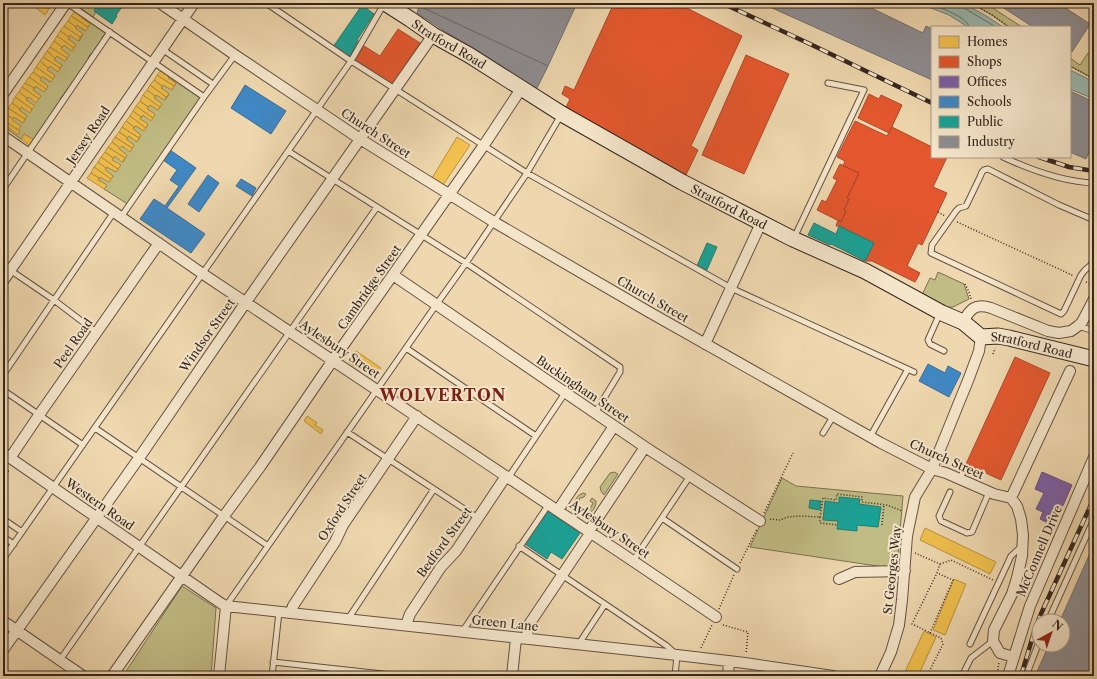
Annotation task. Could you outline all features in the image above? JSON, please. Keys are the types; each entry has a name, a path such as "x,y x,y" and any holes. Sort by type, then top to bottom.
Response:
{"street":[{"path":"3,94 67,3"},
{"name":"Church Street","path":"160,3 360,139 494,222 705,344 870,436 932,469 946,473 994,494 1011,498"},
{"name":"Jersey Road","path":"3,281 8,267 71,183 194,3"},
{"name":"Stratford Road","path":"385,3 433,35 469,55 562,114 682,182 793,239 865,271 941,312 963,322 981,337 998,336 1094,359"},
{"name":"Windsor Street","path":"3,650 433,35"},
{"name":"Cambridge Street","path":"112,676 260,467 484,145 521,89"},
{"name":"Aylesbury Street","path":"3,136 203,274 633,560 714,620"},
{"path":"705,344 761,223"},
{"name":"Peel Road","path":"9,458 159,243"},
{"name":"Buckingham Street","path":"393,275 645,448 761,520"},
{"path":"963,322 968,312 974,308 983,306 1048,331 1059,333 1071,331 1082,322 1094,299"},
{"name":"St Georges Way","path":"880,676 891,652 899,625 907,536 915,497 932,469 969,378 979,351 981,337"},
{"path":"1014,657 1000,653 993,641 994,630 1012,594 1018,578 1022,556 1023,535 1020,519 1017,506 1011,498 1070,370"},
{"name":"Oxford Street","path":"291,612 293,606 335,542 343,525 416,416"},
{"path":"558,510 614,426"},
{"path":"527,639 528,626 645,448"},
{"name":"McConnell Drive","path":"1008,676 1030,606 1094,457"},
{"name":"Western Road","path":"9,458 182,577"},
{"name":"Bedford Street","path":"406,625 410,614 441,567 456,551 507,477"},
{"path":"840,579 856,572 904,571"},
{"name":"Green Lane","path":"182,577 226,606 696,657 833,676"},
{"path":"219,676 226,606"},
{"path":"3,621 83,676"},
{"path":"512,676 516,638"},
{"path":"728,676 729,661"}],"lane":[{"path":"67,3 204,97"},
{"path":"266,3 351,61 527,173 731,288 914,372"},
{"path":"3,559 351,61 385,3"},
{"path":"3,189 110,32"},
{"path":"162,49 210,82"},
{"path":"3,375 54,300 235,55"},
{"path":"793,239 864,90 828,83"},
{"path":"226,606 494,222 527,173 562,114"},
{"path":"288,151 466,263 620,367 620,372 595,413"},
{"path":"1005,158 1053,176 1094,183"},
{"path":"1094,220 1059,205 988,169 982,172 966,206 959,208 956,211 932,245 931,254 1061,314 1085,270 1091,265 1094,257"},
{"path":"60,660 377,207"},
{"path":"8,267 96,332"},
{"path":"941,312 928,340 930,344 944,351"},
{"path":"1078,326 1094,331"},
{"path":"406,348 536,436"},
{"path":"870,436 908,369"},
{"path":"3,390 83,446"},
{"path":"507,477 565,393"},
{"path":"823,432 834,415"},
{"path":"95,428 268,546"},
{"path":"347,432 478,518"},
{"path":"960,479 964,468"},
{"path":"633,560 690,476"},
{"path":"348,619 434,489"},
{"path":"950,492 939,516 941,521 967,533 972,532 989,492"},
{"path":"462,632 519,546 549,504"},
{"path":"662,518 737,569"},
{"path":"3,519 22,532"},
{"path":"1052,613 1094,519"},
{"path":"3,537 14,544"},
{"path":"519,546 667,646 677,655 675,676"},
{"path":"970,644 1011,556 1023,546"},
{"path":"578,645 605,604"},
{"path":"272,676 279,612"},
{"path":"962,676 972,658 993,641"},
{"path":"1026,676 1035,653"},
{"path":"273,662 401,676"}],"path":[{"path":"971,3 1008,26"},
{"path":"1071,67 1094,79"},
{"path":"938,212 1094,286"},
{"path":"965,284 974,308"},
{"path":"696,657 793,453"},
{"path":"3,479 9,458"},
{"path":"838,525 820,523 823,498 836,500 837,494 862,497 862,502 884,504 912,516"},
{"path":"882,525 884,504"},
{"path":"761,520 780,520 788,517 799,516 820,517"},
{"path":"906,548 940,564 951,560 999,583"},
{"path":"928,676 943,644 941,638 912,624 940,564"},
{"path":"930,633 953,580 937,573"},
{"path":"714,620 748,632 745,663"}],"shaded area":[{"path":"77,3 99,3 94,11 96,12 93,17 76,5"},
{"path":"971,3 985,3 1020,26 1008,26"},
{"path":"83,16 106,32 102,38 103,39 95,48 94,52 92,54 91,53 88,58 90,59 60,99 62,100 34,140 24,134 21,139 7,129 8,127 18,134 20,131 12,120 14,117 23,123 27,116 19,110 21,107 30,112 34,106 26,100 29,97 36,102 41,96 33,90 36,86 44,92 48,86 40,80 42,76 50,82 55,76 47,70 50,66 58,72 62,65 54,60 57,56 65,61 69,55 61,49 64,45 72,51 76,45 68,39 70,35 79,41 83,34 75,28 77,25 85,31 90,24 82,18"},
{"path":"1088,53 1094,57 1094,79 1071,67 1071,59 1080,65"},
{"path":"169,76 203,98 129,205 104,189 107,185 98,180 100,177 109,182 113,176 105,170 107,167 116,172 120,166 112,160 115,156 123,162 127,155 119,149 122,146 130,151 134,145 126,139 129,136 137,142 141,135 133,129 136,126 144,131 148,124 140,119 143,115 151,120 155,114 147,109 150,105 158,110 162,104 154,98 156,95 165,100 169,94 161,88 163,85 172,90 176,83 168,78"},
{"path":"938,272 964,284 969,299 953,307 945,307 922,295 930,278 935,280"},
{"path":"614,472 618,474 604,495 600,487 610,473"},
{"path":"782,478 796,486 903,496 897,569 750,547"},
{"path":"583,493 586,494 584,497 580,498 578,504 584,511 590,509 593,503 590,501 592,498 596,501 593,510 586,515 578,513 575,505 575,500"},
{"path":"182,586 216,608 211,676 123,676"}],"water":[{"path":"912,3 963,3 1002,26 966,26 949,15 926,6"},
{"path":"1071,70 1094,82 1094,99 1071,89"}],"building: Homes":[{"path":"30,3 36,3 39,5 40,3 49,9 45,15"},
{"path":"40,3 51,3 52,4 49,9"},
{"path":"75,11 83,16 82,18 90,24 88,27 71,16"},
{"path":"71,16 88,27 86,31 77,25 76,27 68,21"},
{"path":"68,21 83,34 80,37 64,26"},
{"path":"64,26 80,37 78,41 70,35 69,37 60,31"},
{"path":"60,31 69,37 68,39 76,45 74,48 57,36"},
{"path":"57,36 74,48 72,51 64,45 62,47 54,41"},
{"path":"54,41 69,55 67,58 50,47"},
{"path":"50,47 67,58 65,61 57,56 55,58 47,51"},
{"path":"47,51 55,58 54,60 62,65 60,68 43,57"},
{"path":"43,57 60,68 58,72 50,66 48,68 40,61"},
{"path":"40,61 48,68 47,70 55,75 53,79 36,67"},
{"path":"36,67 53,79 51,82 42,76 41,78 33,72"},
{"path":"161,70 169,76 168,78 176,83 174,86 157,75"},
{"path":"33,72 48,86 46,89 29,77"},
{"path":"157,75 174,86 172,90 163,85 162,86 154,80"},
{"path":"29,77 46,89 44,92 36,86 34,88 25,83"},
{"path":"154,80 169,94 166,97 150,85"},
{"path":"25,83 34,88 33,90 41,96 39,99 22,87"},
{"path":"150,85 166,97 165,100 156,95 155,96 147,90"},
{"path":"22,87 39,99 36,103 29,97 27,98 19,92"},
{"path":"147,90 162,104 160,107 143,95"},
{"path":"19,92 27,98 26,100 35,106 32,109 15,97"},
{"path":"143,95 160,107 158,110 150,105 148,107 140,101"},
{"path":"15,97 32,109 30,113 21,107 20,109 12,103"},
{"path":"140,101 148,107 147,109 155,114 153,118 136,106"},
{"path":"12,103 27,116 25,119 8,108"},
{"path":"136,106 153,118 151,121 143,115 141,117 133,111"},
{"path":"8,108 25,119 23,123 4,113"},
{"path":"133,111 141,117 140,119 148,124 146,128 130,116"},
{"path":"4,113 21,126 18,130 3,120"},
{"path":"130,116 146,128 144,131 136,126 134,127 126,121"},
{"path":"3,120 20,131 18,135 8,127 7,129 3,127"},
{"path":"126,121 141,135 139,138 122,127"},
{"path":"122,127 139,138 137,142 129,136 128,138 119,132"},
{"path":"119,132 128,138 126,139 134,145 132,148 115,137"},
{"path":"24,134 34,140 30,146 21,139"},
{"path":"115,137 132,148 130,152 122,146 120,148 112,142"},
{"path":"457,137 470,145 443,185 432,178"},
{"path":"112,142 127,155 125,158 108,147"},
{"path":"108,147 125,158 122,162 115,156 113,158 105,152"},
{"path":"105,152 113,158 112,160 121,165 118,169 101,157"},
{"path":"101,157 118,169 116,172 107,167 106,168 98,162"},
{"path":"98,162 113,176 111,179 94,167"},
{"path":"94,167 111,179 109,182 91,173"},
{"path":"91,173 99,178 98,180 107,185 104,189 87,178"},
{"path":"356,351 381,368 374,377 348,362"},
{"path":"307,416 317,423 315,425 323,430 321,434 304,421"},
{"path":"925,528 996,562 990,574 920,540"},
{"path":"954,579 966,584 945,635 933,630"},
{"path":"924,631 936,637 918,676 903,676"}],"building: Shops":[{"path":"614,3 677,3 742,36 691,146 698,150 685,177 565,109 570,99 562,94 565,86 574,90"},
{"path":"398,29 420,43 392,85 354,61 364,46 380,56"},
{"path":"746,55 789,74 744,174 702,155"},
{"path":"869,94 879,99 881,95 902,105 889,133 858,118"},
{"path":"855,121 887,136 892,127 931,146 931,158 947,158 933,187 947,193 922,245 918,243 907,266 920,273 915,282 872,261 865,261 874,243 839,226 836,226 838,220 841,222 846,211 844,210 849,199 847,198 859,173 843,166 845,161 837,157"},
{"path":"840,164 859,173 847,198 849,199 844,210 846,211 841,222 817,210 822,200 826,202 837,180 833,178"},
{"path":"1015,357 1050,373 1001,480 966,464"}],"building: Offices":[{"path":"1042,472 1072,485 1057,519 1049,515 1046,522 1040,519 1043,512 1036,509 1044,493 1035,489"}],"building: Schools":[{"path":"245,85 286,111 271,134 231,108"},
{"path":"170,150 196,168 167,208 205,234 191,253 140,219 154,199 165,206 179,186 170,180 177,170 163,160"},
{"path":"208,175 219,183 199,212 188,204"},
{"path":"241,179 256,188 252,196 236,186"},
{"path":"928,364 945,373 948,366 961,373 949,397 919,381"}],"building: Public":[{"path":"99,3 125,3 116,15 117,16 112,24 94,11"},
{"path":"362,5 374,14 357,40 358,41 349,58 333,47"},
{"path":"814,223 836,234 839,226 874,243 865,261 831,244 830,245 808,235"},
{"path":"707,243 717,247 706,272 696,268"},
{"path":"839,497 860,499 859,504 881,507 878,527 857,525 857,531 837,529 838,521 823,520 825,501 839,503"},
{"path":"810,500 821,501 820,510 809,508"},
{"path":"547,511 580,533 562,559 551,552 547,559 525,544"}],"building: Industry":[{"path":"413,3 577,3 548,66"},
{"path":"761,3 861,3 923,33 926,26 931,28 931,80"},
{"path":"996,3 1058,3 1090,24 1072,52 1071,26 1031,26"},
{"path":"419,6 548,66 536,90 417,13"},
{"path":"1071,91 1094,102 1094,141 1086,159 1071,152"},
{"path":"1094,544 1094,676 1035,676 1045,653 1071,653 1071,613 1064,613"}],"railway":[{"path":"722,3 931,103"},
{"path":"1042,158 1069,167 1094,171"},
{"path":"1021,676 1040,616 1094,498"}],"district":[{"name":"WOLVERTON","path":"443,395"}]}
